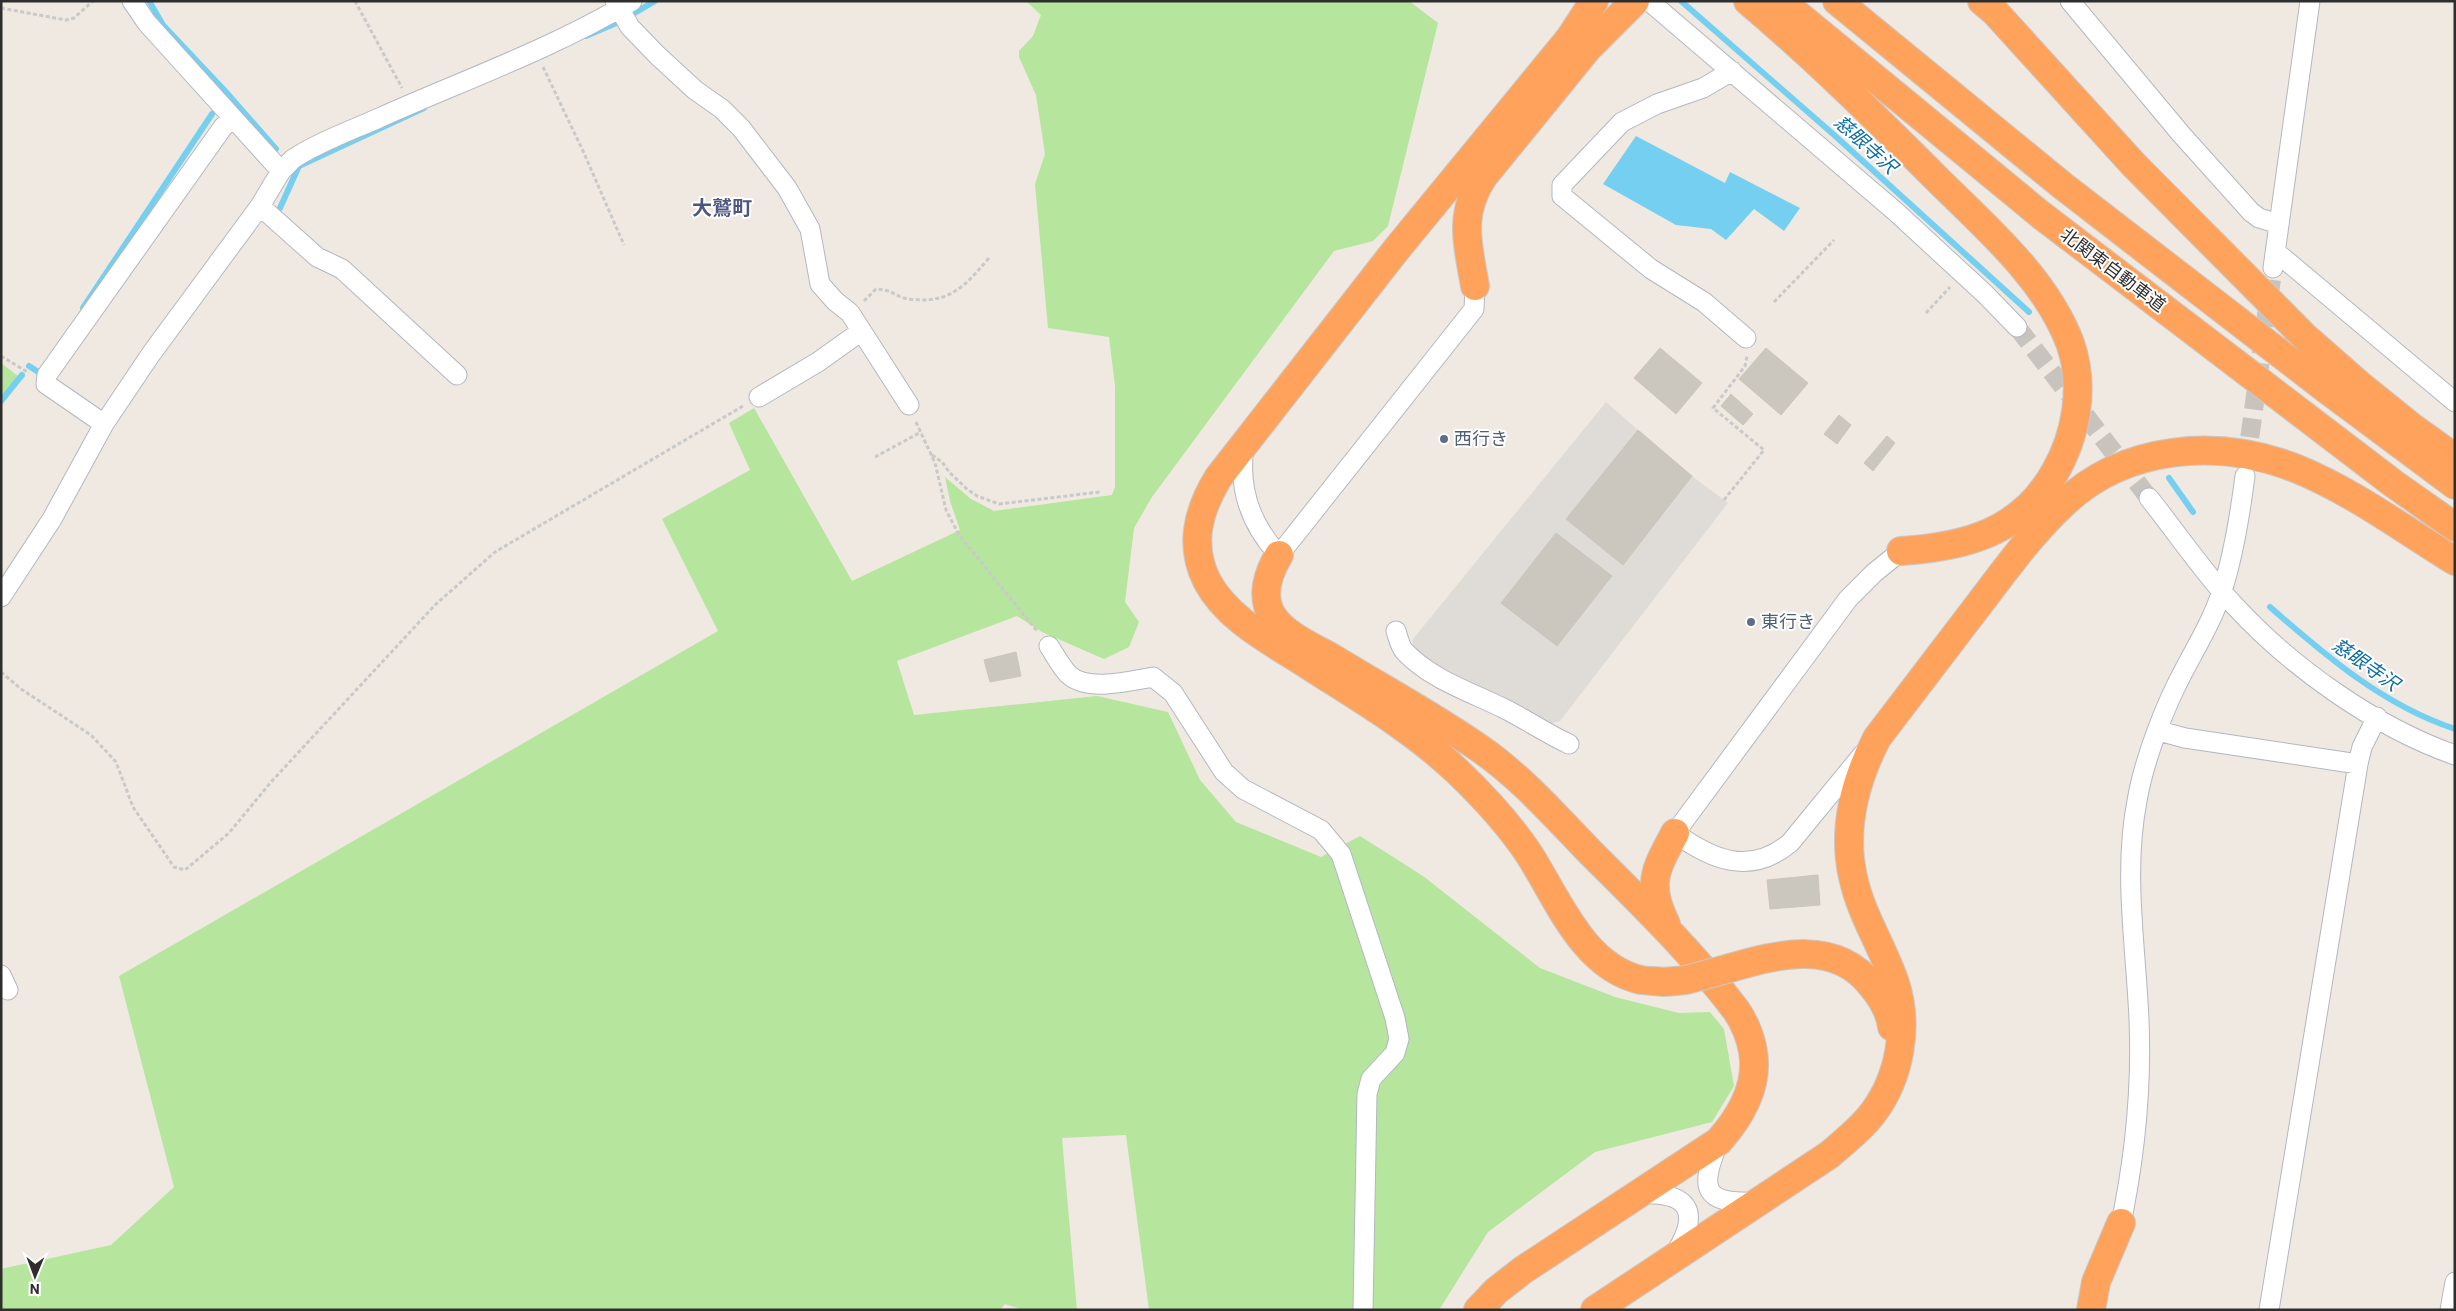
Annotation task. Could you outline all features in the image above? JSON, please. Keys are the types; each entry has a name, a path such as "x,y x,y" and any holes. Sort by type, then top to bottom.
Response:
{"highway":[{"path":"1475,286 1466,235 1467,215 1472,193 1579,43 1594,1"},
{"path":"1635,1 1579,43 1396,250 1218,478 1205,500 1199,520 1196,541 1199,561 1208,582 1234,615 1387,716 1456,770 1506,823 1528,853 1585,944 1603,962 1620,972 1641,980 1664,982 1686,980 1785,954 1810,953 1831,957 1852,967 1868,979 1880,996 1891,1018 1895,1070"},
{"path":"1748,1 1854,95 2017,262 2052,308 2070,343 2078,384 2076,418 2060,463 2042,494 2016,517 1988,534 1952,546 1901,551"},
{"name":"北関東自動車道","path":"1781,1 2041,215 2394,484 2455,527"},
{"name":"北関東自動車道","path":"1837,1 2071,192 2333,395 2455,485"},
{"path":"1982,1 1995,12 2134,165 2305,337 2384,404 2455,458"},
{"path":"1594,1310 1673,1256 1829,1155 1854,1134 1873,1113 1886,1091 1895,1070 1901,1044 1899,1001 1895,983 1859,897 1850,858 1848,829 1863,764 1877,738 2033,535 2063,504 2087,484 2144,458 2178,451 2207,450 2237,453 2294,468 2345,493 2455,561"},
{"path":"1279,555 1270,569 1266,584 1268,601 1273,616 1298,637 1445,726 1514,774 1672,936 1737,1011 1747,1031 1753,1051 1754,1069 1746,1104 1734,1123 1719,1141 1523,1270 1496,1291 1478,1310"},
{"path":"1672,936 1656,904 1654,885 1657,866 1675,833"},
{"path":"2091,1310 2096,1282 2121,1223"}],"street":[{"path":"132,1 147,23 281,171"},
{"path":"1649,1 1896,212 1985,294 2017,327"},
{"path":"2070,1 2181,134 2251,212 2259,218 2279,224"},
{"path":"2310,1 2274,260 2455,402"},
{"path":"1,596 52,519 104,424 151,354 260,206 281,171 302,153 410,104 535,51 622,4 630,27 695,90 722,109 740,128 787,188 810,229 820,284 835,301 850,313 860,332 909,405"},
{"path":"1732,71 1703,88 1658,104 1622,122 1562,185 1562,196 1651,269 1704,302 1746,338"},
{"path":"104,424 46,384 47,375 223,127 233,118"},
{"path":"260,206 317,256 342,269 457,374"},
{"path":"1244,446 1241,468 1244,490 1263,538 1279,555 1474,309 1475,286"},
{"path":"758,397 818,362 860,332"},
{"path":"2104,1310 2130,1173 2135,1123 2139,1046 2130,857 2136,801 2146,765 2175,689 2222,592 2236,532 2245,476"},
{"path":"2149,498 2222,592 2248,621 2300,665 2327,686 2377,718 2455,755"},
{"path":"1877,738 1790,843 1777,854 1760,860 1720,859 1699,851 1675,833 1848,599 1874,573 1901,551"},
{"path":"1396,631 1404,650 1426,669 1460,690 1506,709 1569,744"},
{"path":"1049,646 1069,675 1084,684 1115,683 1153,677 1173,693 1224,772 1243,789 1321,830 1342,854 1395,1018 1399,1039 1395,1053 1371,1079 1367,1094 1363,1310"},
{"path":"2270,1310 2358,764 2362,747 2377,718"},
{"path":"2159,731 2184,738 2358,764"},
{"path":"1719,1141 1708,1166 1707,1178 1710,1190 1720,1199 1729,1202 1757,1202"},
{"path":"1637,1194 1672,1196 1682,1201 1688,1212 1689,1225 1685,1237 1673,1256"},
{"path":"2450,1310 2455,1282"}],"path":[{"path":"1,8 66,20 74,18 93,1"},
{"path":"355,1 410,104"},
{"path":"535,51 583,151 624,245"},
{"path":"1774,302 1834,240"},
{"path":"850,313 876,289 890,290 905,299 924,300 947,297 959,289 989,258"},
{"path":"1926,313 1951,287"},
{"path":"1724,500 1764,450 1713,408 1748,360 1746,338"},
{"path":"1,356 31,375 46,380"},
{"path":"1,672 21,689 91,734 116,762 134,807 174,867 185,870 229,832 271,782 435,605 496,552 758,397"},
{"path":"909,405 936,463 946,510 959,535 1049,646"},
{"path":"875,457 921,432"},
{"path":"932,455 942,462 948,472 966,489 999,504 1100,492"}],"green space":[{"path":"1026,1 1409,1 1438,23 1388,226 1373,241 1334,251 1152,497 1134,528 1125,602 1139,622 1129,647 1104,659 1042,632 1017,616 897,661 914,715 1097,696 1168,712 1200,780 1236,822 1321,857 1360,836 1423,876 1540,968 1615,997 1679,1013 1710,1012 1724,1029 1734,1086 1712,1122 1595,1152 1488,1232 1439,1310 1149,1310 1126,1135 1062,1138 1077,1310 1023,1310 1005,1304 1000,1310 1,1310 1,1269 111,1245 174,1187 119,976 718,631 662,519 750,470 729,423 754,408 852,581 960,530 950,501 945,477 971,499 994,511 1112,495 1115,487 1115,386 1109,337 1048,328 1035,184 1045,154 1036,95 1019,57 1019,51 1033,36 1041,15"},
{"path":"1,363 18,376 1,397"}],"shaded area":[{"path":"1606,402 1638,430 1566,519 1623,565 1692,476 1728,503 1560,721 1550,724 1434,665 1413,648 1413,639","holes":["1556,533 1612,577 1557,646 1502,603"]}],"water":[{"path":"1636,136 1725,183 1730,172 1800,208 1784,231 1754,209 1726,240 1711,229 1676,225 1603,184"}],"building":[{"path":"1660,348 1702,383 1676,414 1634,378"},
{"path":"1766,348 1808,383 1781,415 1739,379"},
{"path":"1731,394 1753,414 1743,425 1721,406"},
{"path":"1839,415 1851,425 1837,444 1824,434"},
{"path":"1638,430 1692,476 1623,565 1566,519"},
{"path":"1887,436 1895,443 1873,471 1864,463"},
{"path":"1556,533 1612,576 1557,646 1501,603"},
{"path":"1016,652 1021,676 990,682 984,660"},
{"path":"1818,875 1820,905 1770,909 1767,880"}],"waterway":[{"path":"149,1 163,25 226,93"},
{"path":"586,36 621,21 655,1"},
{"name":"慈眼寺沢","path":"1681,1 1833,134 2029,312"},
{"path":"226,92 276,149"},
{"path":"280,208 299,166 424,108"},
{"path":"83,308 212,114"},
{"path":"29,366 40,373 43,369"},
{"path":"1,401 22,375"},
{"name":"慈眼寺沢","path":"2169,478 2193,512"},
{"name":"慈眼寺沢","path":"2270,607 2334,661 2380,693 2404,707 2455,729"}],"tunnel":[{"path":"2246,465 2273,268"},
{"path":"2017,327 2149,498"}],"place":[{"name":"西行き","path":"1444,439"},
{"name":"東行き","path":"1751,622"}],"district":[{"name":"大鷲町","path":"722,208"}]}
